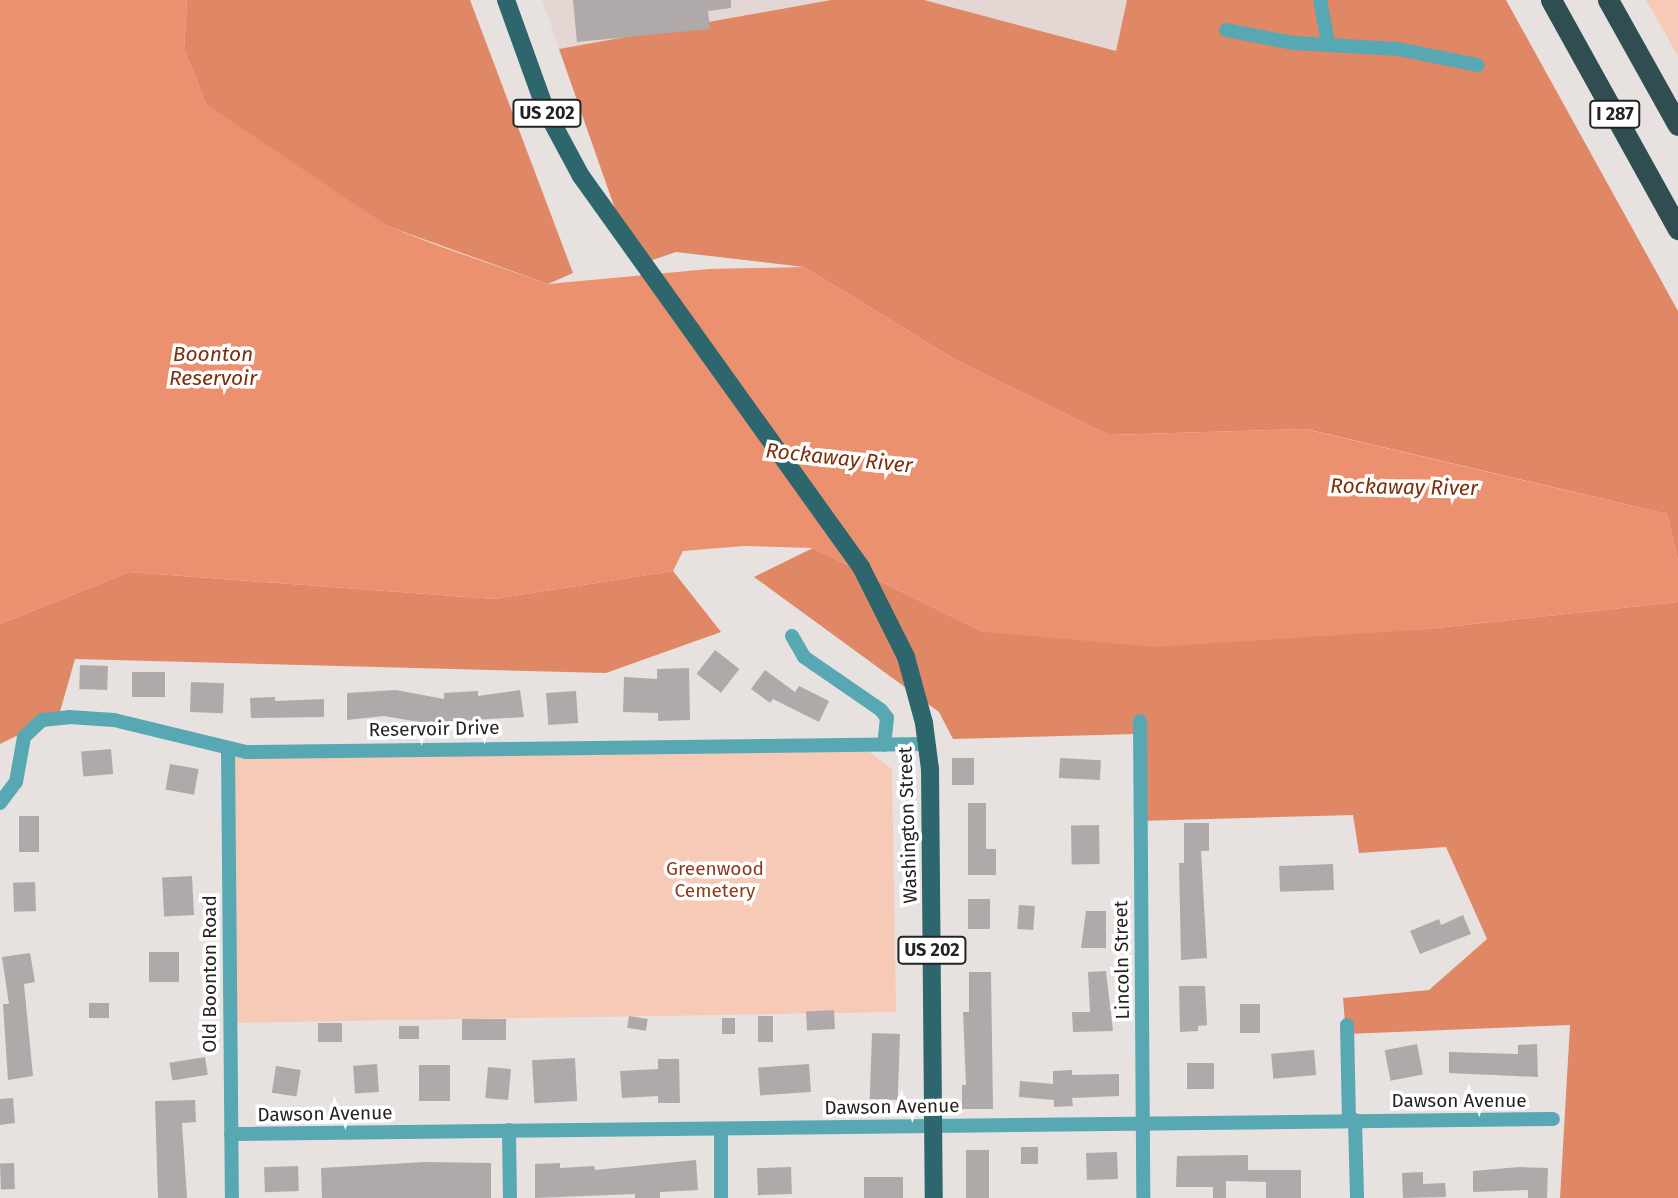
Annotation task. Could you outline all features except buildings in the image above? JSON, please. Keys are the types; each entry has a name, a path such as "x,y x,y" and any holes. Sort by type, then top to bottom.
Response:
{"highway":[{"name":"I 287","path":"1551,0 1678,229"},
{"name":"I 287","path":"1608,0 1678,125"}],"main road":[{"name":"Washington Street","path":"506,0 557,134 609,216 861,568 896,634 920,703 928,744 934,1198"}],"street":[{"path":"1320,0 1328,42"},
{"path":"1226,30 1293,43 1328,42 1398,49 1477,65"},
{"name":"Washington Street","path":"792,636 804,657 880,710 887,718 884,745"},
{"name":"Reservoir Drive","path":"0,803 16,782 24,737 42,720 69,717 114,720 228,750 928,744"},
{"name":"Lincoln Street","path":"1140,721 1143,1198"},
{"name":"Old Boonton Road","path":"228,750 232,1198"},
{"path":"1347,1025 1357,1198"},
{"name":"Dawson Avenue","path":"231,1133 1553,1119"},
{"path":"721,1129 721,1198"},
{"path":"509,1130 510,1198"}],"shaded area":[{"path":"187,0 470,0 573,273 548,284 387,226 278,155 206,104 184,49"},
{"path":"542,0 831,0 559,49"},
{"path":"831,0 924,0 1116,51 1127,0 1506,0 1678,311 1678,561 1667,514 1306,429 1109,435 956,360 804,267 676,252 635,266 559,49"},
{"path":"924,0 1127,0 1117,51"},
{"path":"813,548 983,632 1418,630 1678,602 1678,1198 1560,1198 1570,1025 1346,1034 1343,998 1429,990 1487,939 1446,847 1359,853 1353,815 1139,821 1136,734 953,739 939,712 754,577"},
{"path":"673,571 721,632 606,673 75,659 59,715 0,744 0,624 129,572 494,599"}],"green space":[{"path":"1646,0 1678,0 1678,56"},
{"name":"Greenwood Cemetery","path":"856,742 892,769 896,1012 226,1023 225,754"}],"water":[{"name":"Boonton Reservoir","path":"0,0 187,0 184,49 206,104 387,226 439,246 548,284 709,269 804,267 956,360 1109,435 1305,429 1667,514 1678,561 1678,602 1418,630 1156,647 983,632 813,548 744,546 683,551 673,571 494,599 129,572 0,624"}],"water label":[{"name":"Rockaway River","path":"839,458"},
{"name":"Rockaway River","path":"1404,487"}]}
